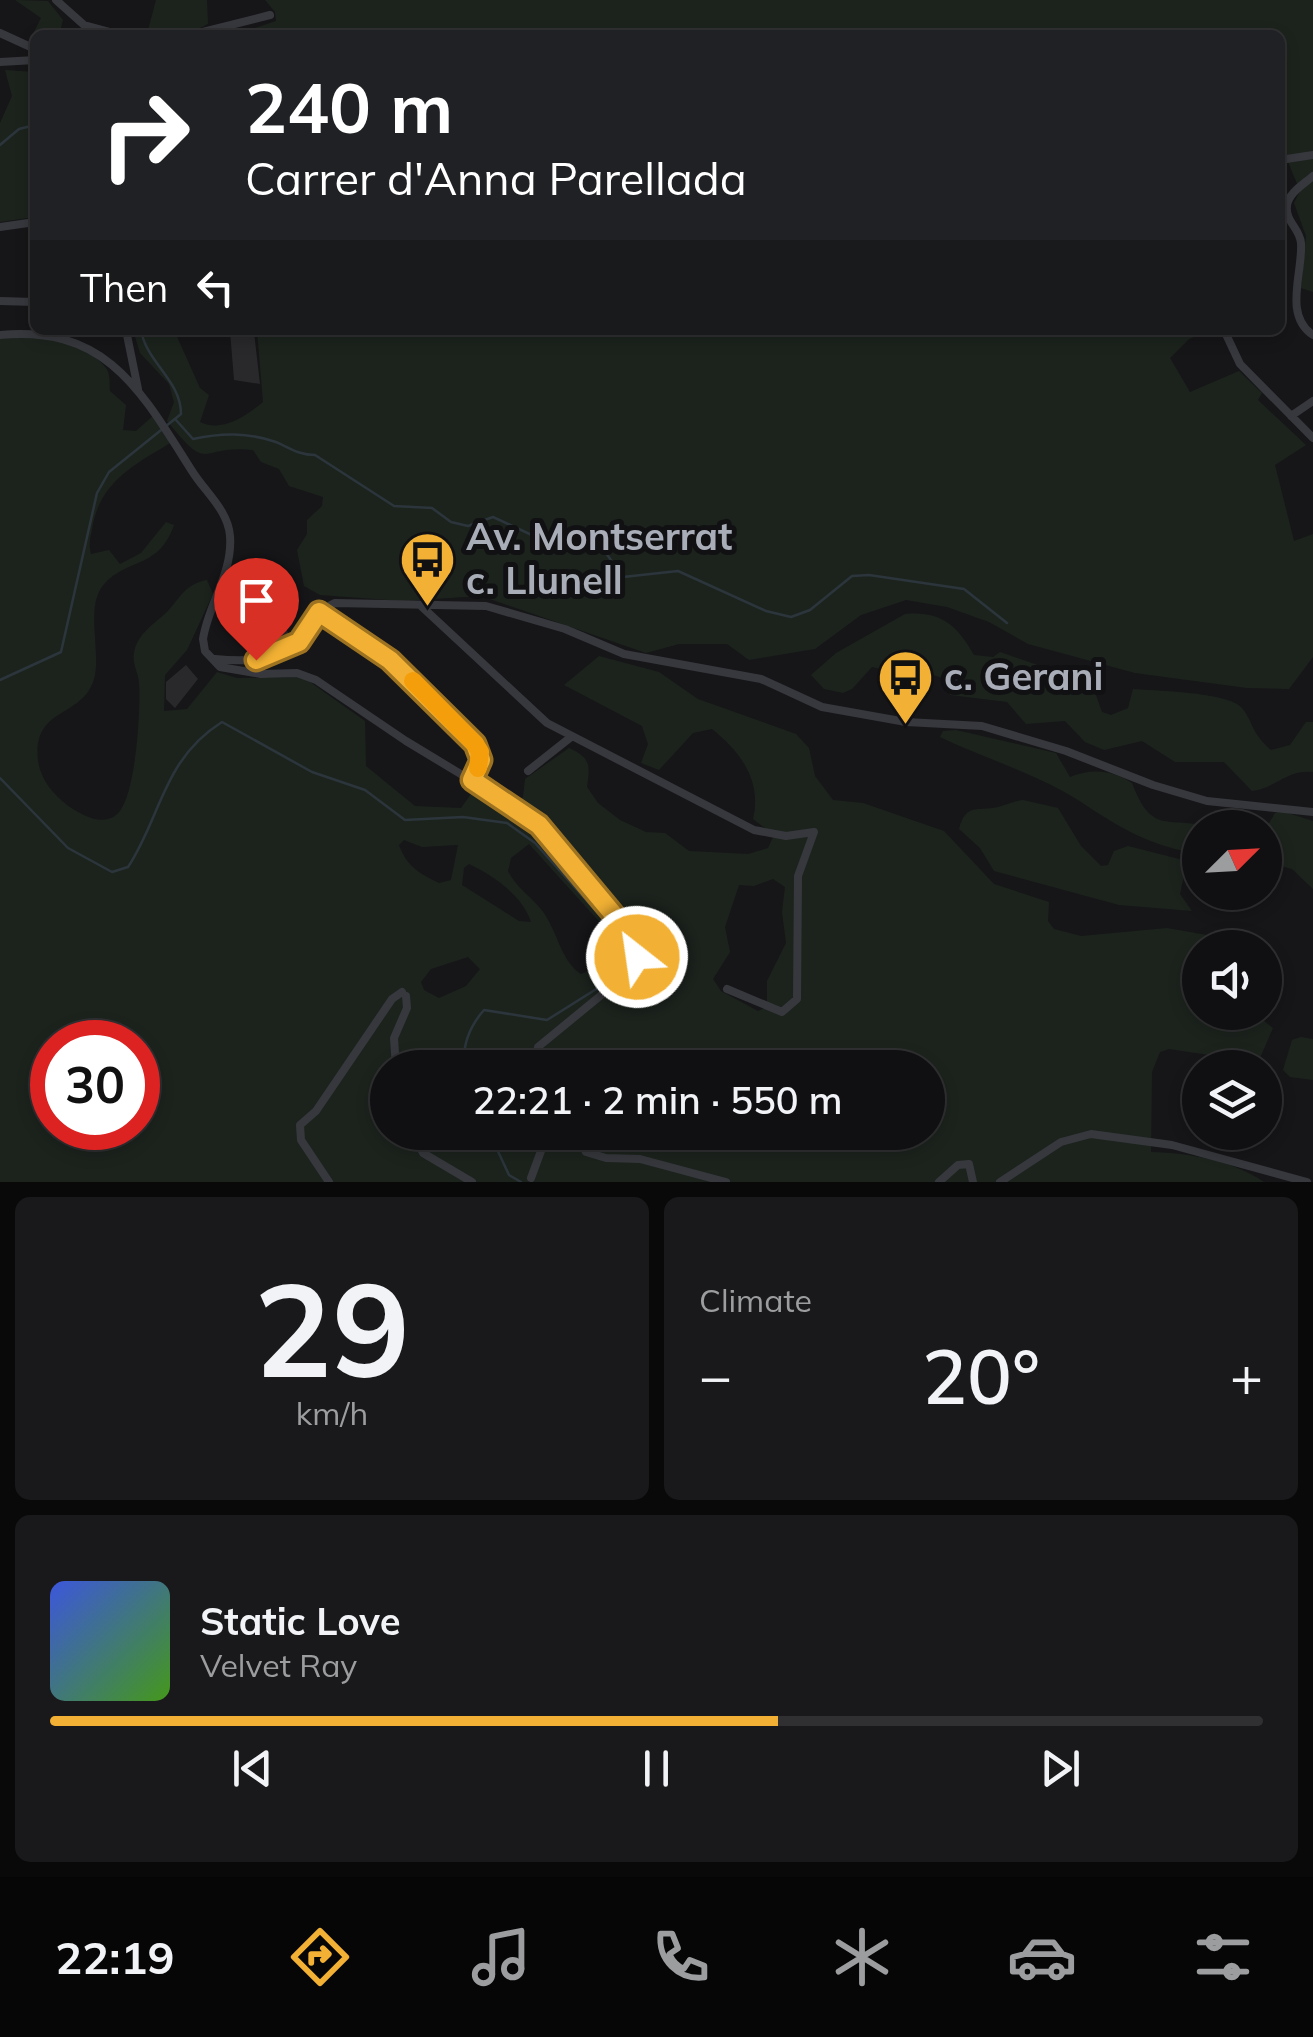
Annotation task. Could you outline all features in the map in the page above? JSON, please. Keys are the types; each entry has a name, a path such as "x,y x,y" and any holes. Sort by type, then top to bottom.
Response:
{"street":[{"path":"56,0 84,24 105,30"},
{"path":"211,30 270,15"},
{"path":"0,32 30,47"},
{"path":"0,62 30,60"},
{"path":"1285,159 1313,155"},
{"path":"1313,176 1290,197 1287,206 1301,244 1297,311 1304,328 1313,335"},
{"path":"0,226 30,223"},
{"path":"0,301 30,302"},
{"path":"0,334 30,334"},
{"path":"55,335 90,350 140,393 180,446 230,532 226,567 203,640 205,650 225,668 261,674 297,672 314,678 534,820 629,933 636,948 635,966 537,1050"},
{"path":"127,335 140,393"},
{"path":"1226,335 1240,364 1313,438"},
{"path":"123,376 133,366"},
{"path":"1291,416 1313,401"},
{"path":"214,659 251,661 281,652 302,639 319,612 339,602 486,606 565,630 624,654 761,679 822,708 906,722 982,726 1228,807 1313,812"},
{"path":"420,606 465,643 534,714 571,737 754,830 786,836 814,832 798,876 797,999 782,1012 728,989"},
{"path":"319,612 390,660 469,738 480,752 472,780"},
{"path":"528,771 571,737"},
{"path":"329,1182 301,1140 300,1125 316,1111 392,999 404,994 407,1008 394,1038 395,1050"},
{"path":"1000,1182 1062,1142 1091,1134 1172,1145 1307,1182"},
{"path":"422,1150 472,1182"},
{"path":"530,1178 543,1150"},
{"path":"585,1150 606,1158 640,1159 726,1182"},
{"path":"939,1182 958,1166 969,1164 973,1182"}],"shaded area":[{"path":"15,0 48,1 63,20 60,30 35,30 41,18"},
{"path":"156,0 207,0 208,24 196,30 148,30"},
{"path":"265,0 1313,0 1313,292 1301,288 1306,236 1294,203 1300,191 1285,157 1285,30 254,30 276,21 275,12"},
{"path":"5,70 30,72 30,218 0,222 0,123 12,96"},
{"path":"135,335 176,335 200,388 209,395 200,422 217,425 241,417 263,402 257,335 1200,335 1189,339 1170,358 1190,392 1239,371 1262,393 1258,400 1306,445 1275,465 1294,541 1313,534 1313,657 1289,689 1247,688 1135,673 1028,644 989,622 947,607 906,600 861,615 815,649 749,660 727,644 679,644 646,653 481,596 402,601 320,595 304,586 297,550 307,534 307,520 322,506 323,497 289,486 279,469 261,462 253,450 206,454 192,448 167,421 174,402 169,384 140,353"},
{"path":"0,339 47,339 90,354 108,371 110,391 126,405 123,430 136,431 155,414 172,442 112,485 93,524 91,554 109,550 120,564 141,553 166,522 174,525 160,549 115,574 99,591 94,615 94,679 79,701 50,721 38,743 42,774 52,791 72,809 104,820 116,815 123,806 133,774 138,732 136,646 184,592 207,580 213,594 187,650 165,675 164,711 187,709 217,672 237,678 303,677 365,721 366,766 415,806 461,808 475,788 513,808 523,797 525,779 569,748 587,763 587,787 598,803 620,820 646,832 665,833 689,851 748,854 768,848 774,835 753,819 755,793 747,769 712,729 693,733 659,770 641,763 648,744 642,726 564,685 599,656 659,672 698,699 796,734 809,748 815,776 833,800 863,803 944,831 994,884 1049,902 1048,921 1054,929 1081,936 1167,928 1182,931 1182,1030 1272,1030 1263,1050 1160,1052 1152,1072 1151,1152 1210,1159 1264,1182 0,1182","holes":["404,840 422,847 458,845 451,880 439,883 410,864 399,845","529,844 614,938 616,960 581,974 574,968 545,915 508,871 511,858","469,864 506,887 531,922 519,921 462,885 464,868","773,879 785,887 782,912 786,943 767,981 767,1007 758,1011 721,991 713,979 730,952 725,927 739,885 754,886","468,957 480,969 466,986 439,998 424,990 421,982 431,969"]},
{"path":"905,614 929,615 947,622 974,655 993,657 1000,652 1092,684 1102,712 1111,715 1128,708 1133,689 1221,698 1241,707 1271,750 1290,745 1306,722 1313,722 1313,772 1296,773 1252,791 1224,762 1175,762 1142,741 1104,750 1085,742 1065,721 1026,724 1007,702 950,695 942,678 925,672 901,687 890,671 872,667 852,689 843,693 824,689 811,675 836,653"},
{"path":"956,730 1056,753 1070,777 1086,772 1117,775 1132,783 1154,817 1182,822 1182,851 1123,828 1050,784 940,737 943,731"},
{"path":"1023,800 1058,808 1081,846 1101,866 1108,865 1114,851 1128,846 1182,860 1182,910 1192,911 1119,905 994,871 980,848 959,829 969,811"},
{"path":"1282,811 1313,821 1313,889 1292,869 1282,866"},
{"path":"1313,1039 1313,1080 1290,1077 1283,1070 1292,1040"}],"building":[{"path":"230,335 254,335 260,384 234,380"},
{"path":"281,617 289,635 264,646 261,639 268,635 264,624"},
{"path":"186,665 198,679 175,708 166,699 166,682"}],"waterway":[{"path":"0,145 19,129 30,126"},
{"path":"0,680 61,652 97,493 109,472 181,414 175,391 142,335"},
{"path":"176,420 193,439 244,435 315,455 394,506 432,508 451,522 468,526 493,517 536,537 585,533 596,539 623,577 678,571 766,611 791,617 810,610 852,576 869,575 964,589 1007,623"},
{"path":"0,778 68,848 112,872 128,867 175,771 202,737 222,722 312,772 365,790 405,820 463,817 507,823 535,843 628,947 625,971 547,1020 484,1010 474,1023 465,1050"},
{"path":"497,1150 509,1175 521,1182"}],"slow traffic":[{"path":"413,681 475,744 481,760 478,768"}],"place":[{"name":"Av. Montserrat c. Llunell","path":"427,608"},
{"name":"c. Gerani","path":"905,726"}],"route":[{"path":"256,660 299,642 319,612 390,660 475,744 481,760 472,780 539,825 629,933 637,957"}]}
